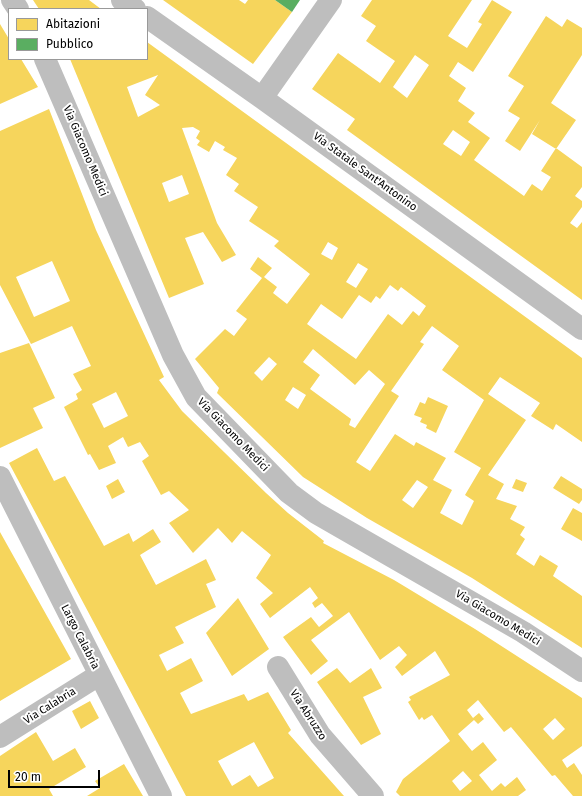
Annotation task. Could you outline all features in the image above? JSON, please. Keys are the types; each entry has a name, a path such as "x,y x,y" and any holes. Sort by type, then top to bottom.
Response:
{"street":[{"path":"122,0 134,8"},
{"path":"262,98 331,0"},
{"name":"Via Statale Sant'Antonino","path":"148,18 582,329"},
{"name":"Via Giacomo Medici","path":"45,60 173,355 196,398 289,493 316,513 484,609 582,671"},
{"name":"Largo Calabria","path":"0,477 161,796"},
{"name":"Via Abruzzo","path":"278,667 320,735 373,796"},
{"name":"Via Calabria","path":"0,737 100,675"}],"building: Abitazioni":[{"path":"33,0 89,0 100,8 38,8"},
{"path":"163,0 239,0 245,4 248,0 275,0 292,12 253,64"},
{"path":"372,0 472,0 448,36 467,48 482,24 478,22 492,0 512,12 473,72 458,62 449,76 466,88 458,101 475,113 468,122 490,138 474,160 524,196 532,184 542,191 551,177 541,171 556,148 582,167 582,187 575,196 582,201 582,207 570,223 577,228 582,222 582,300 347,130 355,119 312,89 338,53 380,83 395,61 366,41 376,26 361,16","holes":["415,55 429,65 407,98 393,87","453,130 470,142 461,156 443,144"]},
{"path":"546,16 562,27 567,19 582,28 582,55 551,103 576,120 556,149 532,134 540,120 520,151 505,141 520,118 508,111 524,86 508,76"},
{"path":"0,24 8,37 8,60 22,60 38,87 0,104"},
{"path":"148,43 582,358 582,442 556,424 553,430 531,416 540,403 500,377 488,394 526,420 488,475 504,484 496,499 517,506 510,519 525,527 520,535 525,539 516,554 534,566 540,555 558,566 553,576 582,596 582,648 472,578 367,518 303,477 217,393 219,388 195,359 225,329 234,336 247,319 236,311 262,278 250,269 258,257 272,268 264,277 277,287 273,293 287,304 310,274 274,246 279,241 249,221 258,207 234,191 239,184 226,175 237,158 223,150 225,147 215,141 209,152 197,145 200,141 196,138 200,131 193,127 182,128 217,223 236,255 222,262 203,232 185,238 204,284 169,298 70,60 148,60","holes":["158,75 145,95 160,105 138,117 127,87","182,175 189,194 169,202 162,183","328,242 338,248 332,260 321,254","358,263 368,269 356,288 346,282","390,285 398,291 401,287 426,306 419,316 413,311 402,325 388,314 356,359 307,324 321,304 342,319 359,295 371,303 376,296 380,299","432,326 459,346 442,370 484,400 454,452 481,468 465,495 474,501 462,525 440,513 452,490 433,480 446,458 416,442 414,446 395,434 370,471 356,462 399,396 391,391 424,344 420,342","313,349 355,385 369,370 385,384 355,428 349,425 351,419 310,389 320,375 303,362","269,357 277,364 262,381 254,373","293,387 306,395 298,409 285,400","417,480 428,487 413,508 402,500"]},
{"path":"49,109 96,230 164,377 159,380 182,411 266,493 288,513 324,541 323,543 394,580 475,629 582,698 582,746 562,760 567,768 574,763 582,775 582,796 573,796 555,775 552,776 511,727 504,732 478,700 467,710 473,718 479,713 484,719 478,724 474,720 458,734 472,751 483,742 497,760 479,775 492,791 501,783 505,787 517,777 526,790 518,796 400,796 396,792 403,779 450,741 432,715 424,720 422,717 419,720 408,702 411,700 409,697 450,675 435,651 402,676 395,667 407,655 399,646 380,660 349,612 311,640 328,661 311,675 283,637 311,617 319,627 333,616 322,603 315,608 312,603 318,598 310,587 270,618 260,604 273,593 256,578 271,555 242,531 232,543 218,528 193,553 169,523 189,510 169,491 161,495 142,461 149,456 140,442 128,447 123,437 108,446 116,463 99,470 90,454 88,455 64,407 78,399 76,394 82,390 73,374 91,366 72,326 31,344 0,285 0,131","holes":["52,261 70,301 34,317 16,277","116,392 128,416 104,428 92,404","555,718 565,729 553,740 543,729","463,771 472,781 460,791 452,781"]},
{"path":"29,343 55,398 33,408 43,428 0,448 0,353"},
{"path":"428,397 448,406 436,433 426,428 427,425 420,422 422,418 414,415 420,402 425,404"},
{"path":"37,448 54,481 65,476 104,546 129,533 133,542 153,529 161,542 140,555 156,585 206,559 216,580 206,584 216,607 175,627 184,643 159,655 167,671 191,658 203,681 180,693 191,714 244,694 248,701 268,692 291,730 288,733 344,796 186,796 9,463","holes":["254,742 274,778 258,787 250,775 232,786 218,761"]},
{"path":"561,476 582,489 582,500 579,504 553,488"},
{"path":"118,479 125,492 112,499 106,486"},
{"path":"516,479 527,483 523,492 512,488"},
{"path":"573,508 582,513 582,541 561,529"},
{"path":"0,532 71,659 0,701"},
{"path":"238,598 269,649 232,676 206,633"},
{"path":"337,668 350,683 371,668 382,688 363,697 381,734 361,745 317,682"},
{"path":"90,701 99,718 81,729 72,711"},
{"path":"36,732 53,761 75,748 86,767 49,789 53,796 0,796 0,756"},
{"path":"124,764 143,796 87,796 100,788 95,781"}],"building: Pubblico":[{"path":"275,0 300,0 292,12"}]}
